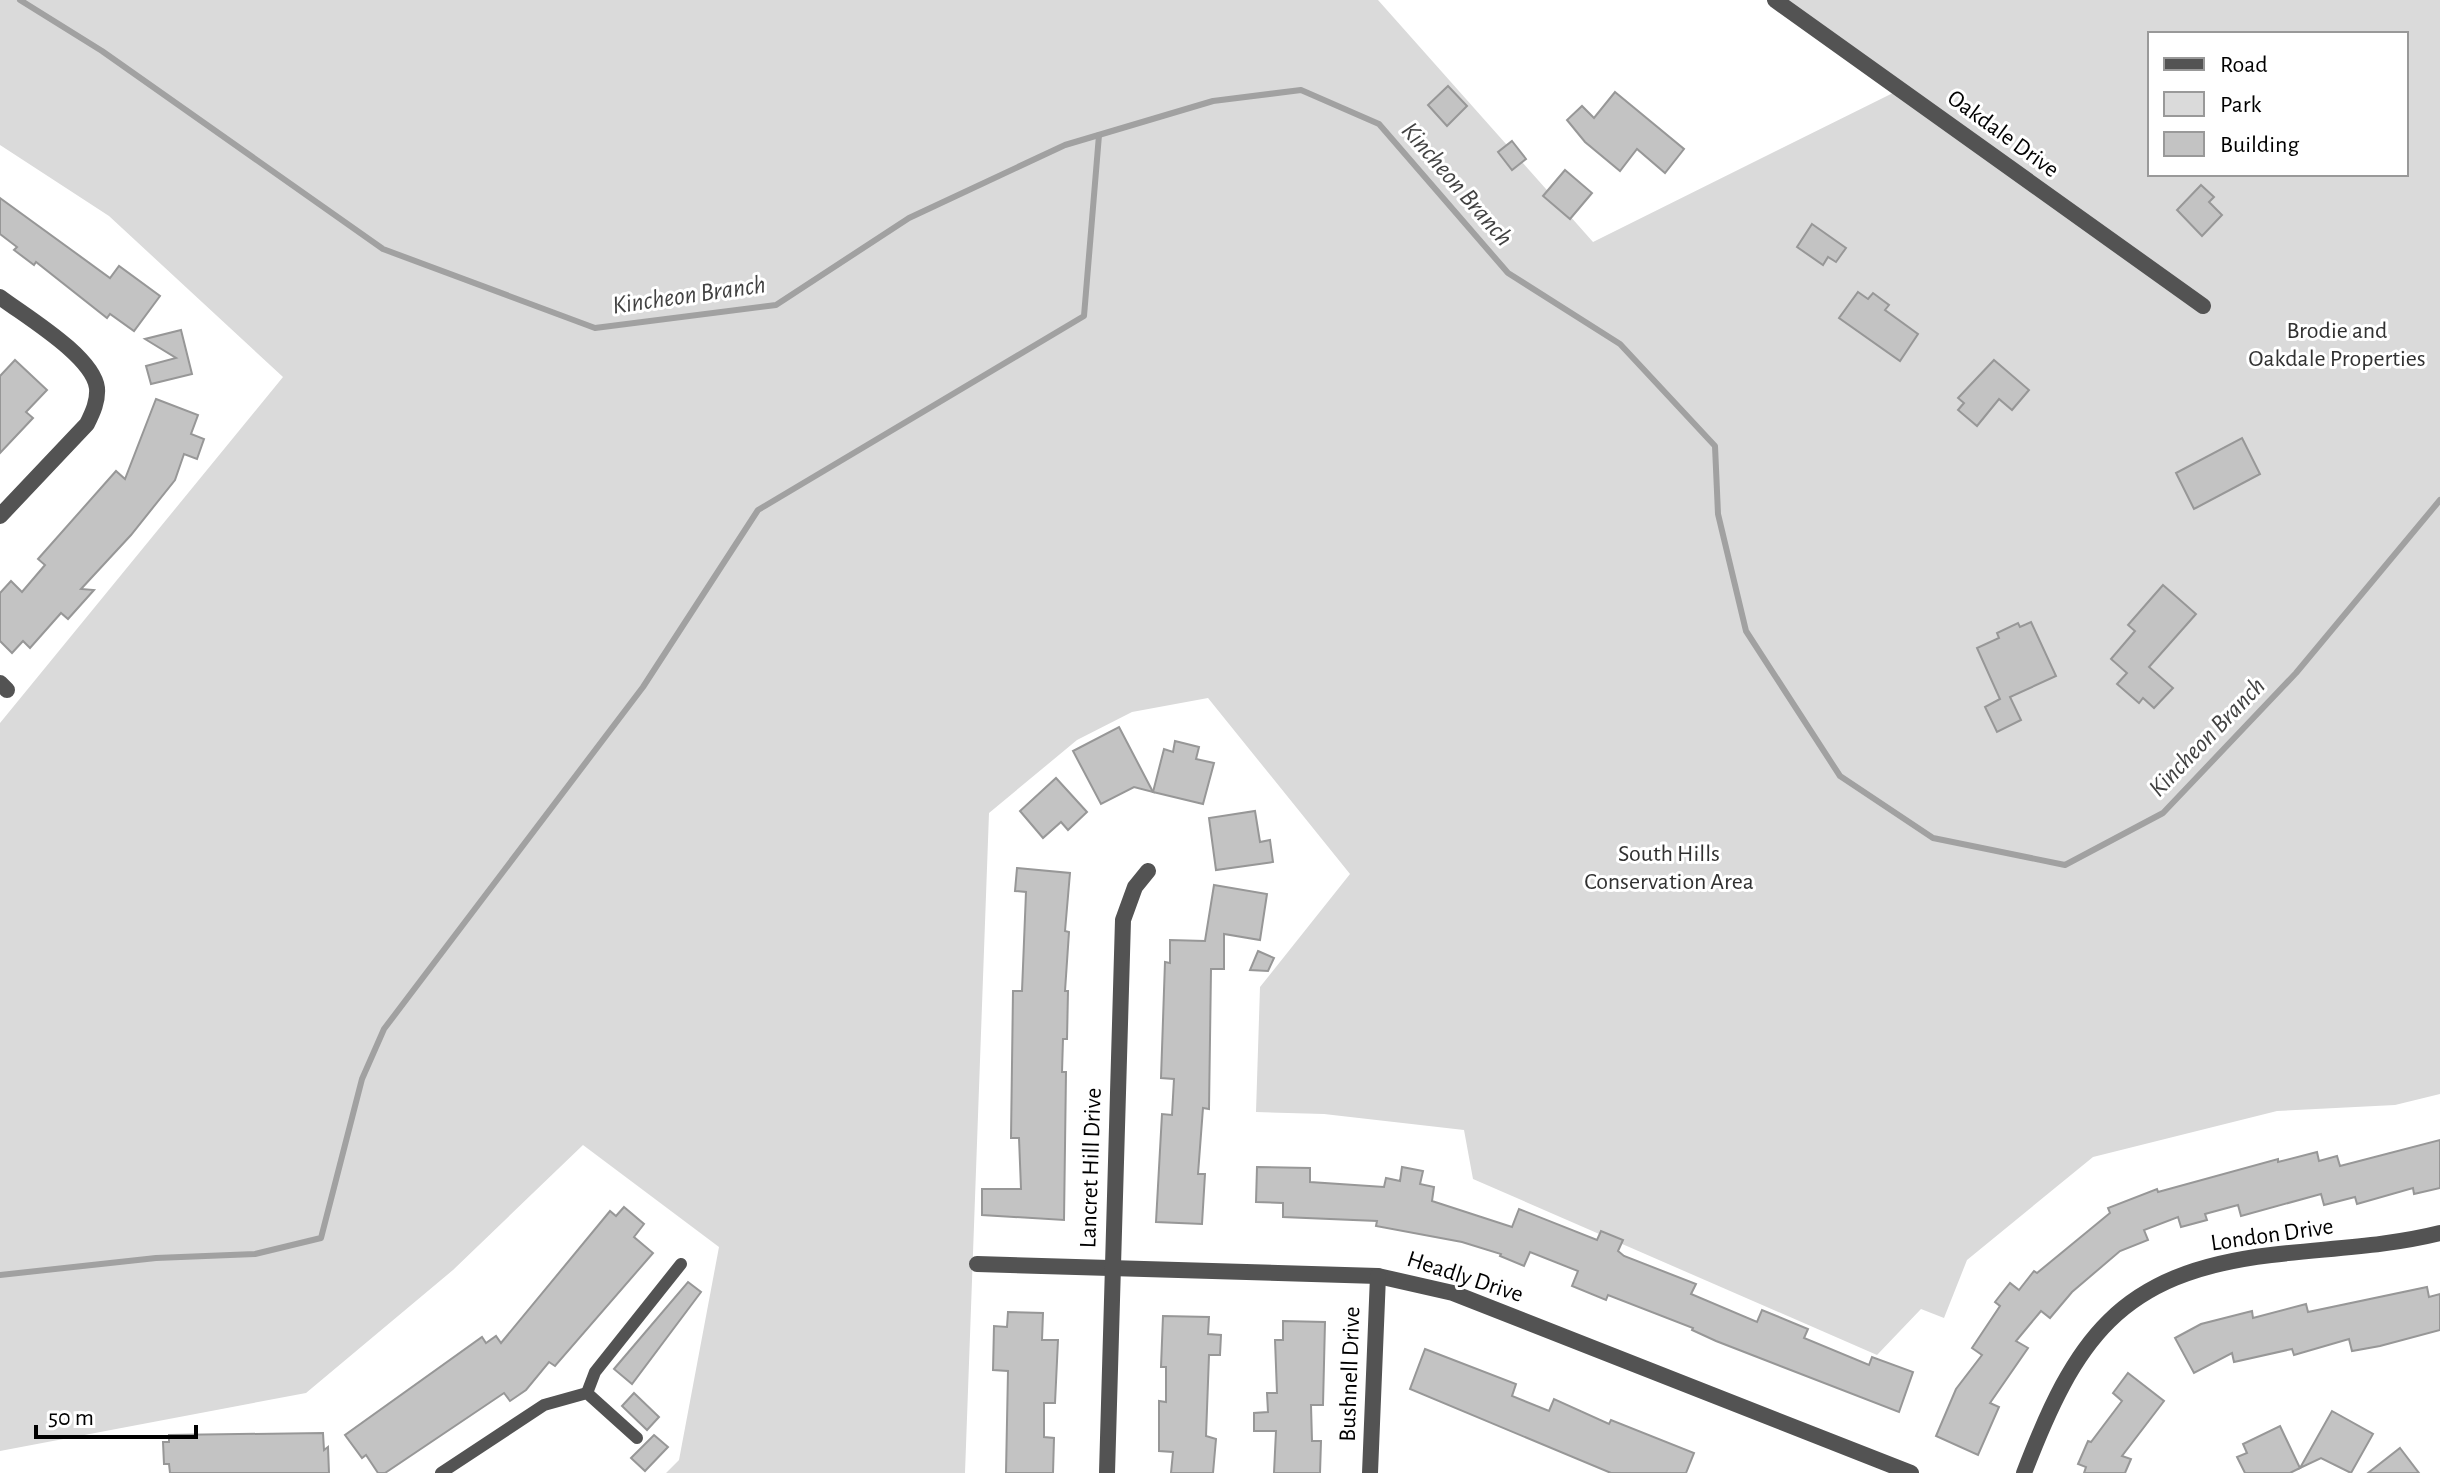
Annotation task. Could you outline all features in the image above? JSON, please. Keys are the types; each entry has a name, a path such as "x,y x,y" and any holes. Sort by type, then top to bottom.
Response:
{"street":[{"name":"Oakdale Drive","path":"1775,0 2203,306"},
{"path":"0,297 69,349 86,365 97,385 96,405 87,424 0,516"},
{"name":"Lancret Hill Drive","path":"1107,1473 1123,920 1135,887 1148,871"},
{"name":"London Drive","path":"2024,1473 2049,1408 2073,1363 2109,1320 2160,1284 2221,1264 2269,1255 2402,1242 2440,1233"},
{"name":"Headly Drive","path":"977,1264 1378,1276 1453,1293 1911,1473"},
{"name":"Bushnell Drive","path":"1370,1473 1378,1276"}],"lane":[{"path":"587,1393 595,1372 681,1264"},
{"path":"587,1393 637,1438"},
{"path":"441,1473 544,1405 587,1393"}],"green space":[{"path":"0,0 1378,0 1593,242 1899,90 1775,0 2440,0 2440,1094 2395,1105 2277,1111 2093,1157 1967,1260 1944,1318 1921,1309 1877,1355 1473,1179 1464,1130 1324,1114 1256,1112 1260,987 1350,874 1208,698 1132,712 1077,740 989,813 965,1473 666,1473 679,1460 719,1247 583,1145 453,1270 306,1393 0,1451 0,723 283,377 109,216 0,145"}],"building":[{"path":"1448,86 1467,106 1447,126 1428,105"},
{"path":"1615,92 1684,149 1665,173 1637,149 1620,171 1585,142 1567,120 1582,106 1594,118"},
{"path":"1512,141 1526,159 1512,170 1498,152"},
{"path":"1565,170 1592,193 1570,219 1543,196"},
{"path":"2201,185 2214,197 2209,202 2222,215 2202,236 2177,210"},
{"path":"0,198 110,278 119,266 160,296 134,331 110,314 107,318 36,262 34,265 14,250 17,247 0,234"},
{"path":"1812,224 1846,248 1836,262 1828,257 1823,265 1797,247"},
{"path":"1858,292 1868,299 1873,293 1889,305 1885,310 1918,334 1900,361 1839,318"},
{"path":"181,330 192,374 151,384 146,366 176,358 145,339"},
{"path":"15,360 47,390 26,412 33,418 0,453 0,376"},
{"path":"1994,360 2029,390 2012,410 1999,399 1977,426 1958,410 1964,403 1958,398"},
{"path":"156,399 198,415 191,434 204,439 197,459 184,454 175,480 131,535 81,589 94,590 68,619 61,613 30,648 23,641 12,653 0,641 0,593 11,581 22,592 45,565 38,559 116,471 125,479"},
{"path":"2242,438 2260,474 2194,509 2176,473"},
{"path":"2163,585 2196,614 2149,667 2173,688 2154,708 2143,698 2139,703 2117,684 2127,673 2111,659 2135,631 2128,625"},
{"path":"2031,622 2056,676 2010,697 2021,720 1997,732 1985,707 2000,699 1977,648 1999,638 1997,633 2018,623 2020,627"},
{"path":"1119,727 1153,792 1134,787 1101,804 1073,751"},
{"path":"1175,741 1199,747 1196,759 1214,763 1203,804 1153,792 1164,749 1173,752"},
{"path":"1056,778 1087,812 1068,830 1061,822 1043,838 1020,811"},
{"path":"1255,811 1260,842 1270,840 1273,862 1216,870 1209,818"},
{"path":"1017,868 1070,873 1065,931 1069,932 1065,991 1068,991 1067,1039 1063,1039 1062,1072 1066,1072 1064,1220 982,1215 982,1189 1021,1189 1019,1138 1011,1138 1013,991 1022,991 1026,892 1015,891"},
{"path":"1214,885 1267,894 1260,940 1224,934 1224,969 1211,969 1209,1109 1203,1108 1198,1174 1205,1174 1202,1224 1156,1222 1162,1114 1172,1115 1174,1079 1161,1078 1165,962 1170,963 1170,940 1205,941"},
{"path":"1258,951 1274,958 1268,971 1250,970"},
{"path":"2440,1140 2440,1188 2414,1194 2413,1188 2357,1204 2355,1197 2324,1205 2321,1194 2241,1216 2238,1205 2205,1214 2207,1220 2181,1227 2178,1217 2144,1230 2148,1240 2120,1251 2072,1292 2050,1318 2041,1311 2016,1341 2028,1348 1990,1403 1999,1407 1978,1455 1936,1436 1956,1389 1982,1355 1972,1348 2000,1306 1995,1302 2010,1283 2019,1290 2034,1271 2037,1273 2110,1213 2108,1208 2157,1189 2158,1192 2278,1159 2278,1162 2317,1152 2319,1161 2337,1156 2340,1166"},
{"path":"1257,1167 1310,1168 1310,1182 1384,1187 1386,1178 1400,1181 1402,1167 1423,1171 1420,1184 1434,1187 1432,1201 1512,1227 1519,1209 1597,1240 1601,1231 1623,1240 1618,1251 1624,1256 1696,1284 1691,1294 1757,1322 1762,1310 1808,1329 1804,1338 1869,1365 1872,1357 1913,1372 1899,1412 1608,1295 1606,1300 1572,1286 1578,1271 1530,1252 1524,1266 1501,1254 1462,1242 1376,1226 1377,1221 1283,1217 1283,1203 1256,1202"},
{"path":"624,1207 644,1224 634,1237 653,1253 555,1366 549,1362 526,1390 510,1401 504,1393 385,1473 378,1473 366,1455 362,1458 345,1435 482,1337 486,1343 496,1336 501,1343 610,1211 616,1216"},
{"path":"688,1282 701,1292 632,1384 614,1369"},
{"path":"2427,1287 2429,1297 2440,1294 2440,1330 2380,1346 2352,1351 2349,1339 2294,1355 2292,1349 2234,1362 2232,1353 2194,1373 2175,1338 2201,1324 2252,1311 2253,1318 2306,1304 2308,1312"},
{"path":"1008,1312 1043,1313 1042,1340 1058,1340 1055,1403 1044,1403 1044,1437 1054,1438 1053,1473 1006,1473 1008,1371 993,1370 994,1326 1007,1327"},
{"path":"1163,1316 1209,1317 1208,1334 1221,1335 1220,1355 1209,1355 1206,1436 1216,1439 1213,1473 1171,1473 1173,1452 1159,1451 1159,1401 1166,1402 1166,1367 1161,1367"},
{"path":"1283,1321 1325,1322 1323,1405 1311,1405 1312,1441 1321,1441 1320,1473 1274,1473 1276,1431 1254,1431 1254,1413 1268,1412 1267,1393 1277,1393 1275,1340 1283,1340"},
{"path":"1425,1349 1516,1384 1512,1396 1549,1411 1554,1399 1609,1424 1611,1420 1694,1453 1686,1473 1611,1473 1410,1389"},
{"path":"2128,1373 2164,1401 2122,1456 2131,1459 2125,1473 2084,1473 2086,1467 2078,1464 2088,1441 2091,1442 2122,1401 2113,1393"},
{"path":"634,1393 659,1417 647,1430 622,1406"},
{"path":"2332,1411 2373,1434 2351,1473 2321,1458 2300,1468"},
{"path":"2280,1426 2300,1468 2290,1473 2245,1473 2237,1457 2247,1453 2243,1444"},
{"path":"323,1433 324,1450 328,1447 329,1473 170,1473 169,1464 164,1464 163,1442 169,1442 169,1435"},
{"path":"654,1435 668,1447 645,1471 631,1458"},
{"path":"2400,1448 2419,1473 2368,1473"}],"waterway":[{"name":"Kincheon Branch","path":"20,0 102,51 383,249 595,328 776,305 909,218 1065,145 1213,101 1301,90 1379,124 1508,273 1620,344 1715,446 1718,514 1746,631 1840,776 1933,838 2065,865 2163,813 2296,673 2440,500"},
{"path":"0,1275 156,1258 255,1254 321,1238 362,1079 384,1029 643,687 758,510 1084,316 1099,135"}],"park label":[{"name":"Brodie and Oakdale Properties","path":"2337,345"},
{"name":"South Hills Conservation Area","path":"1669,868"}]}
